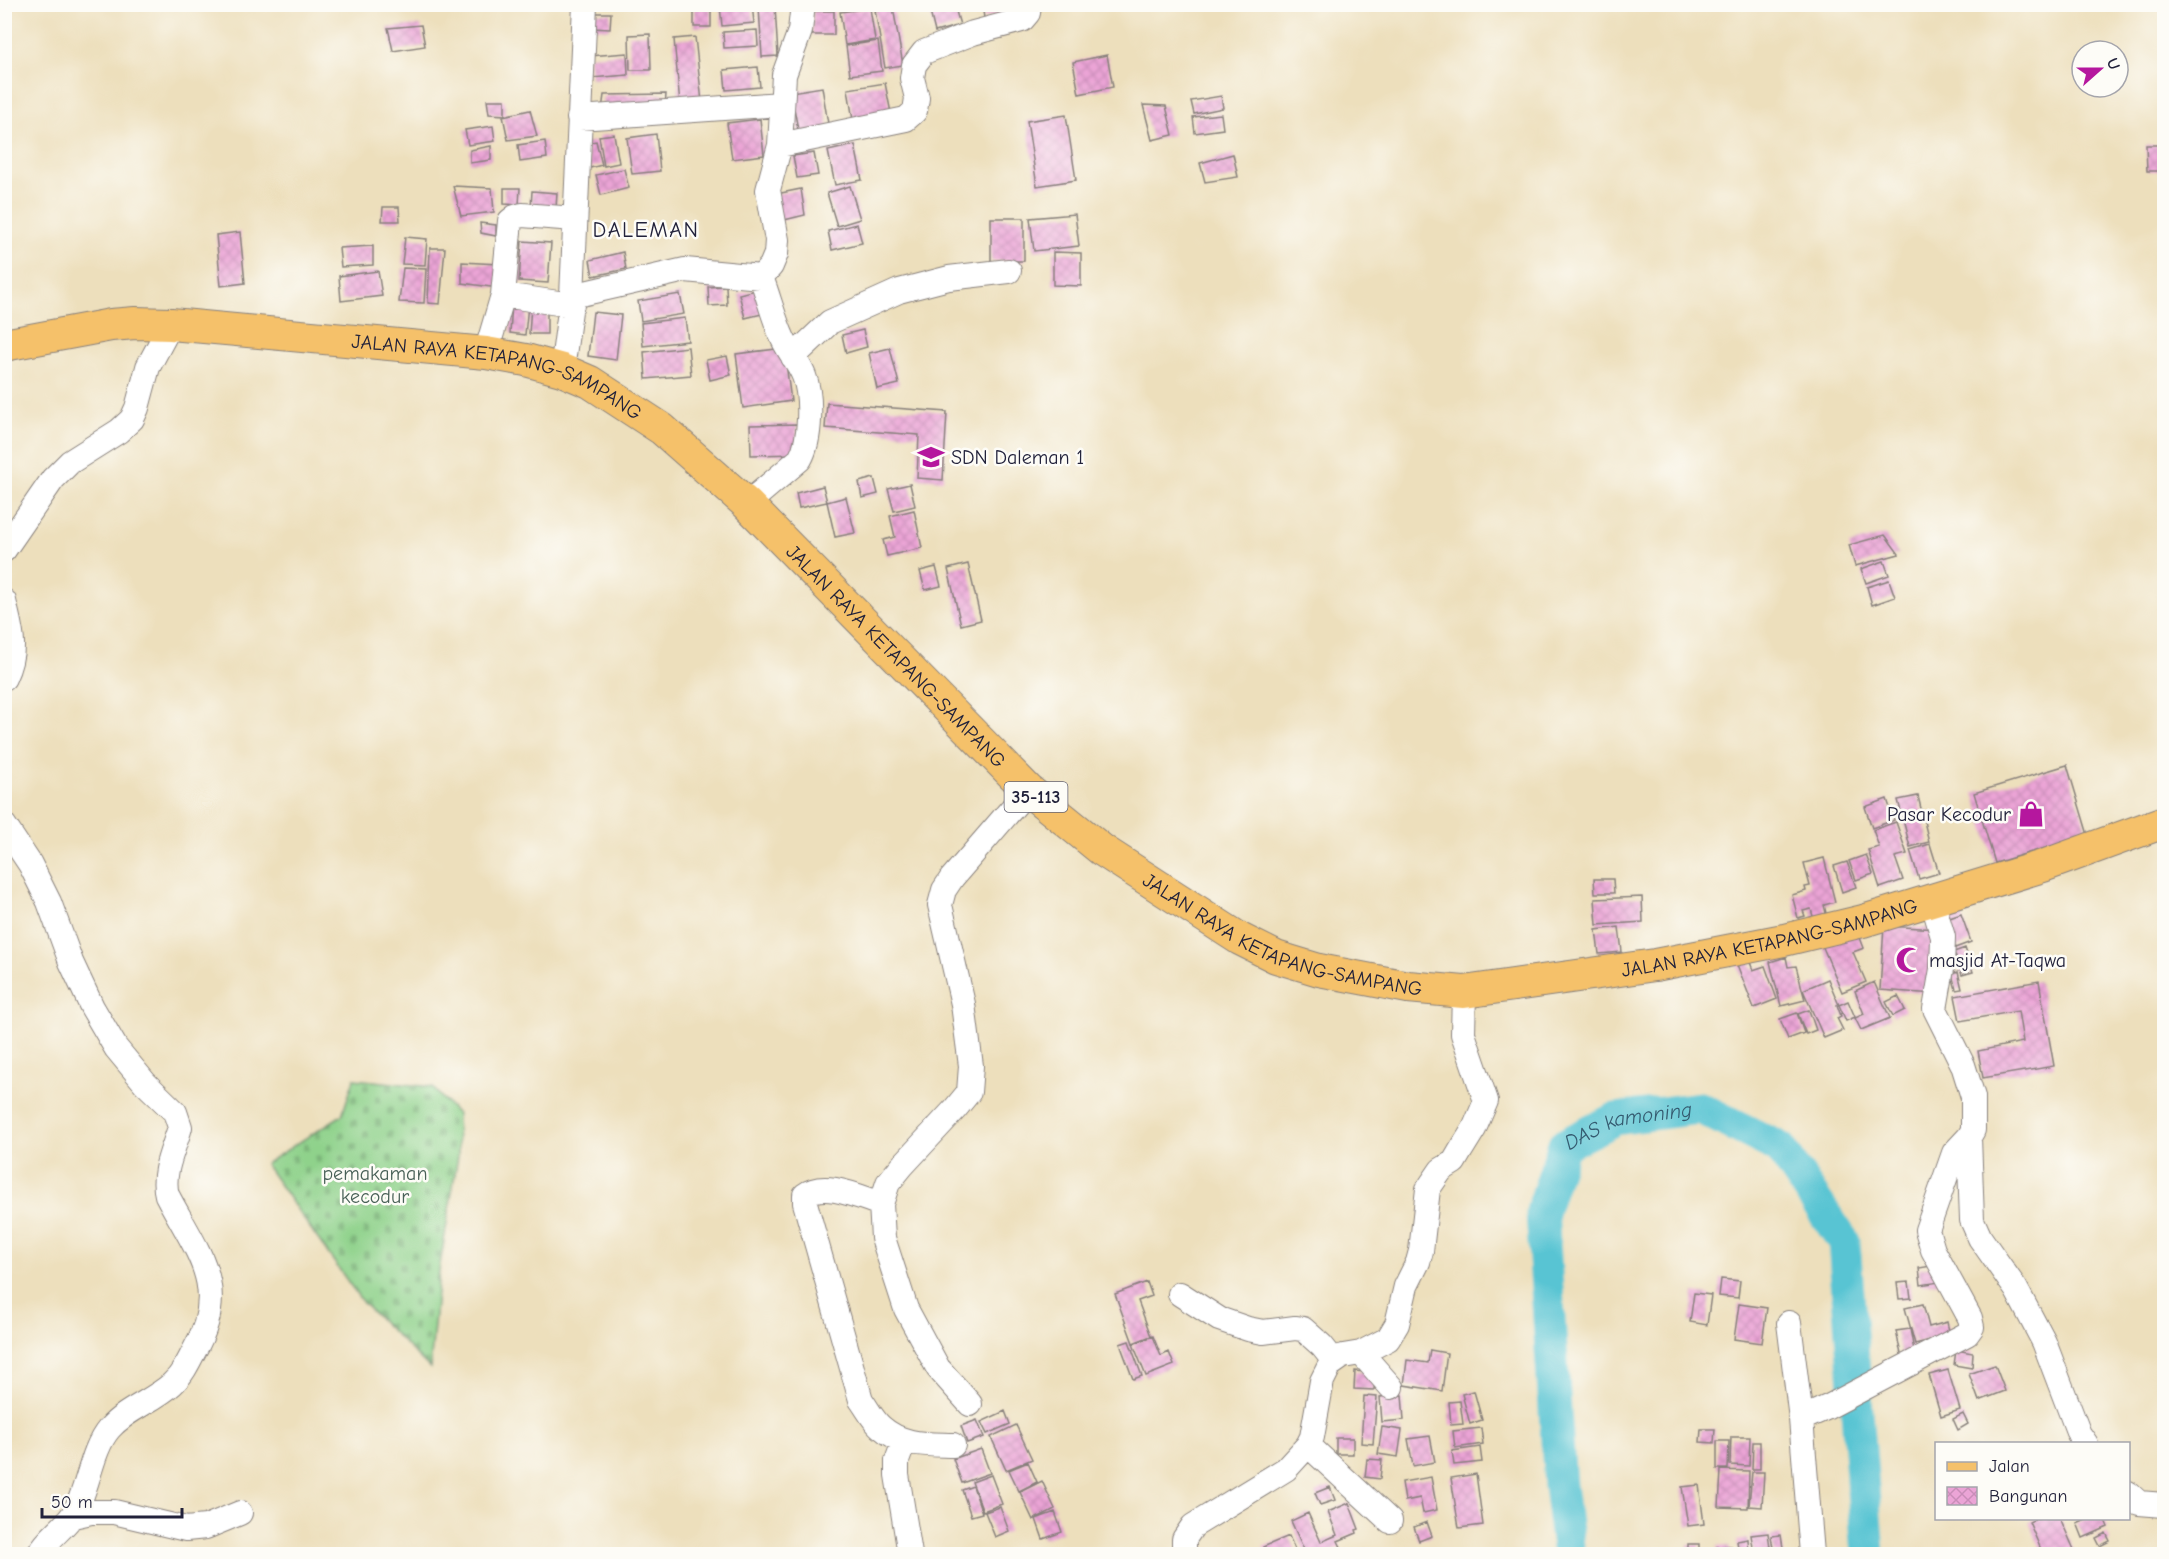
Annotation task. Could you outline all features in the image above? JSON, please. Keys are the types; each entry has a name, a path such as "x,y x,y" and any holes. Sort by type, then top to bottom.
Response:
{"main road":[{"name":"JALAN RAYA KETAPANG-SAMPANG","path":"4,345 111,325 135,322 171,324 486,353 526,360 562,370 591,382 662,429 747,504 1028,790 1102,850 1143,879 1240,939 1276,957 1364,980 1464,992 1655,965 1784,940 1863,921 2043,866 2164,822"}],"street":[{"path":"562,370 572,301 585,4"},
{"path":"761,277 771,266 776,254 777,240 768,190 780,145 784,75 800,30 803,4"},
{"path":"780,145 906,119 915,111 917,98 912,78 914,65 924,52 973,33 1022,20 1028,13 1029,4"},
{"path":"579,118 782,104"},
{"path":"486,353 503,295 510,221 522,215 575,219"},
{"path":"503,295 572,301 685,270 761,277"},
{"path":"793,357 830,322 899,291 949,278 1010,271"},
{"path":"747,504 800,459 805,450 808,393 804,375 783,339 761,277"},
{"path":"4,550 53,478 70,462 119,431 132,418 148,367 171,324"},
{"path":"4,601 14,648 4,678"},
{"path":"970,1404 938,1368 906,1309 883,1238 881,1204 888,1183 969,1092 971,1066 963,1004 940,905 944,890 1028,790"},
{"path":"4,825 30,864 49,902 71,962 92,1007 116,1048 145,1083 175,1112 179,1120 180,1127 164,1185 167,1195 201,1258 210,1288 210,1308 204,1334 180,1377 147,1402 119,1419 107,1431 73,1516 51,1536 39,1554"},
{"path":"1801,1419 1967,1334 1972,1327 1970,1318 1933,1250 1928,1230 1954,1153 1973,1130 1973,1097 1963,1065 1935,1009 1942,969 1943,937 1932,900"},
{"path":"1184,1554 1184,1539 1193,1526 1286,1469 1308,1445 1312,1437 1322,1381 1334,1361 1343,1356 1361,1353 1388,1339 1397,1324 1406,1286 1421,1251 1428,1189 1441,1170 1454,1162 1474,1129 1486,1101 1463,1034 1464,992"},
{"path":"1969,1137 1972,1220 1980,1238 2016,1289 2044,1342 2079,1434 2084,1442"},
{"path":"881,1204 822,1187 811,1190 805,1195 805,1203 861,1400 880,1427 904,1442 953,1445"},
{"path":"1180,1294 1219,1319 1248,1329 1263,1332 1303,1329 1322,1346 1334,1361"},
{"path":"1789,1323 1801,1419 1812,1554"},
{"path":"1361,1353 1391,1388"},
{"path":"904,1442 897,1461 897,1474 910,1554"},
{"path":"1308,1445 1390,1521"},
{"path":"2130,1495 2139,1503 2164,1505"},
{"path":"73,1516 92,1512 114,1512 186,1529 206,1527 240,1513"}],"green space":[{"name":"pemakaman kecodur","path":"354,1079 432,1087 457,1114 458,1156 439,1271 430,1368 363,1303 265,1164 342,1115"}],"building":[{"path":"752,4 754,23 722,26 720,6"},
{"path":"928,4 954,4 960,25 935,32"},
{"path":"982,4 1017,4 1018,11 984,18"},
{"path":"775,6 778,56 762,57 759,7"},
{"path":"893,7 903,65 885,68 875,10"},
{"path":"694,8 711,8 711,27 694,27"},
{"path":"870,8 875,40 845,45 840,12"},
{"path":"813,11 834,11 834,35 812,35"},
{"path":"592,13 611,13 610,29 592,28"},
{"path":"421,25 425,46 393,51 388,28"},
{"path":"757,30 758,46 724,48 723,32"},
{"path":"650,34 651,70 630,70 629,35"},
{"path":"695,37 702,102 680,104 674,39"},
{"path":"878,41 882,71 850,75 846,46"},
{"path":"627,53 628,75 591,78 589,56"},
{"path":"1107,55 1113,87 1079,94 1073,62"},
{"path":"758,67 760,87 726,90 724,70"},
{"path":"885,83 891,113 853,120 848,89"},
{"path":"822,87 829,130 799,135 791,92"},
{"path":"666,94 665,107 602,110 604,95"},
{"path":"1221,96 1223,108 1194,114 1191,101"},
{"path":"487,100 505,100 505,115 489,114"},
{"path":"1143,105 1166,106 1173,135 1152,140"},
{"path":"530,110 537,136 508,140 503,116"},
{"path":"1221,114 1223,129 1195,133 1193,117"},
{"path":"1066,115 1076,180 1037,186 1027,121"},
{"path":"760,119 764,155 732,159 727,123"},
{"path":"493,126 495,141 468,145 465,130"},
{"path":"614,134 619,163 604,166 599,136"},
{"path":"656,134 660,171 632,174 627,138"},
{"path":"545,141 547,158 520,162 518,145"},
{"path":"596,141 602,165 590,168 585,143"},
{"path":"855,145 862,180 835,185 828,151"},
{"path":"2146,145 2164,145 2164,171 2147,171"},
{"path":"491,146 491,160 470,163 470,150"},
{"path":"814,153 818,175 797,178 793,156"},
{"path":"1233,154 1238,177 1205,182 1200,163"},
{"path":"624,169 629,188 601,195 596,175"},
{"path":"453,186 492,188 494,212 461,216"},
{"path":"850,186 860,219 837,226 827,193"},
{"path":"504,188 520,188 519,205 504,204"},
{"path":"801,189 805,215 780,221 776,194"},
{"path":"532,191 557,193 556,209 531,207"},
{"path":"383,207 399,207 400,221 382,221"},
{"path":"1075,214 1079,246 1034,251 1030,218"},
{"path":"991,218 1024,218 1024,261 991,261"},
{"path":"480,223 496,225 496,236 481,233"},
{"path":"857,224 862,243 832,250 828,231"},
{"path":"240,232 245,283 221,286 216,235"},
{"path":"405,237 427,239 425,265 402,264"},
{"path":"522,241 551,243 548,283 519,281"},
{"path":"373,246 373,265 341,267 339,248"},
{"path":"430,248 445,248 440,304 428,303"},
{"path":"623,252 626,269 593,276 590,260"},
{"path":"1053,252 1081,253 1081,286 1053,285"},
{"path":"462,262 498,264 498,288 462,283"},
{"path":"403,268 426,269 424,303 399,302"},
{"path":"378,271 382,296 341,301 339,276"},
{"path":"726,286 727,305 709,306 708,287"},
{"path":"756,290 762,314 745,318 739,294"},
{"path":"680,294 684,314 641,321 638,301"},
{"path":"512,303 528,305 525,335 510,333"},
{"path":"531,305 547,305 547,334 529,334"},
{"path":"593,312 621,315 616,360 588,356"},
{"path":"685,318 688,341 643,346 641,323"},
{"path":"863,330 867,347 846,353 842,335"},
{"path":"688,347 691,375 646,379 644,352"},
{"path":"784,348 791,401 743,408 736,354"},
{"path":"890,348 899,384 877,389 869,353"},
{"path":"727,356 731,375 710,380 706,360"},
{"name":"SDN Daleman 1","path":"827,403 947,412 943,480 917,478 919,435 825,428"},
{"path":"797,424 798,454 751,455 750,425"},
{"path":"874,478 878,494 862,498 859,482"},
{"path":"910,484 915,506 894,511 888,489"},
{"path":"823,486 827,502 799,508 796,493"},
{"path":"846,497 855,533 835,537 827,502"},
{"path":"914,510 922,548 887,556 883,540 895,537 890,516"},
{"path":"1885,535 1899,554 1855,566 1849,545"},
{"path":"1884,561 1889,575 1866,583 1861,569"},
{"path":"968,564 981,620 961,625 948,569"},
{"path":"936,567 941,586 925,590 920,571"},
{"path":"1889,580 1895,597 1872,605 1867,587"},
{"name":"Pasar Kecodur","path":"2067,765 2088,835 1995,863 1974,793"},
{"path":"1918,796 1929,842 1910,847 1898,800"},
{"path":"1887,799 1894,820 1872,828 1865,807"},
{"path":"1896,822 1907,854 1895,857 1903,880 1880,888 1868,850 1879,847 1873,830"},
{"path":"1930,844 1939,873 1919,879 1910,850"},
{"path":"1866,855 1873,874 1856,880 1849,861"},
{"path":"1824,858 1835,902 1824,905 1827,917 1814,920 1811,909 1803,911 1805,916 1798,918 1792,895 1806,891 1805,887 1810,886 1804,863"},
{"path":"1847,862 1856,887 1842,892 1834,866"},
{"path":"1594,879 1613,879 1614,893 1595,893"},
{"path":"1642,897 1643,922 1597,925 1595,899"},
{"path":"1961,914 1971,942 1955,948 1944,920"},
{"name":"masjid At-Taqwa","path":"1884,926 1939,929 1935,994 1880,990"},
{"path":"1619,927 1622,952 1599,954 1596,930"},
{"path":"1857,930 1864,948 1853,952 1866,982 1842,992 1822,945"},
{"path":"1965,948 1973,972 1962,975 1954,952"},
{"path":"1748,957 1753,970 1765,966 1777,999 1754,1008 1736,962"},
{"path":"1786,957 1788,967 1796,966 1805,1000 1781,1006 1770,962"},
{"path":"1958,972 1962,989 1956,990 1952,974"},
{"path":"1828,979 1839,1005 1837,1005 1841,1016 1837,1018 1843,1030 1824,1038 1803,990"},
{"path":"2039,981 2054,1066 1983,1078 1978,1051 2023,1042 2018,1011 1960,1021 1955,996"},
{"path":"1874,982 1890,1018 1861,1030 1855,1018 1864,1014 1855,991"},
{"path":"1898,996 1905,1010 1893,1016 1886,1002"},
{"path":"1848,1001 1855,1017 1846,1021 1839,1005"},
{"path":"1809,1010 1816,1030 1806,1034 1798,1014"},
{"path":"1797,1013 1804,1033 1788,1039 1780,1019"},
{"path":"1937,1265 1940,1282 1921,1285 1919,1268"},
{"path":"1721,1279 1740,1281 1738,1298 1719,1296"},
{"path":"1147,1282 1152,1296 1138,1301 1151,1336 1133,1343 1115,1294"},
{"path":"1909,1282 1911,1298 1899,1299 1897,1283"},
{"path":"1694,1293 1711,1295 1707,1325 1690,1322"},
{"path":"1739,1304 1767,1308 1762,1343 1734,1339"},
{"path":"1923,1304 1929,1327 1947,1322 1950,1335 1915,1344 1905,1308"},
{"path":"1910,1329 1915,1356 1902,1359 1896,1331"},
{"path":"1153,1336 1161,1356 1169,1352 1174,1365 1146,1376 1133,1344"},
{"path":"1129,1341 1142,1376 1133,1379 1120,1344"},
{"path":"1430,1350 1447,1353 1442,1391 1404,1385 1407,1360 1428,1363"},
{"path":"1956,1350 1973,1353 1972,1368 1954,1365"},
{"path":"1995,1365 2005,1391 1979,1401 1969,1374"},
{"path":"1948,1370 1960,1410 1941,1416 1929,1375"},
{"path":"1355,1371 1375,1373 1374,1390 1354,1389"},
{"path":"1474,1391 1482,1420 1470,1424 1462,1394"},
{"path":"1402,1395 1404,1420 1382,1422 1380,1397"},
{"path":"1364,1396 1377,1397 1373,1444 1361,1443"},
{"path":"1460,1401 1463,1424 1451,1425 1449,1402"},
{"path":"1005,1411 1010,1424 987,1434 981,1422"},
{"path":"1963,1414 1968,1424 1958,1430 1953,1419"},
{"path":"977,1420 984,1437 967,1443 961,1426"},
{"path":"1016,1425 1032,1459 1006,1470 991,1437"},
{"path":"1382,1427 1402,1430 1398,1457 1378,1454"},
{"path":"1481,1428 1483,1444 1455,1448 1453,1431"},
{"path":"1701,1429 1715,1429 1714,1443 1700,1442"},
{"path":"1430,1436 1435,1462 1413,1466 1408,1439"},
{"path":"1731,1437 1750,1437 1749,1466 1730,1465"},
{"path":"1336,1438 1353,1438 1353,1454 1336,1454"},
{"path":"1717,1441 1729,1441 1728,1469 1717,1469"},
{"path":"1753,1442 1760,1442 1760,1469 1752,1469"},
{"path":"1480,1447 1482,1462 1454,1465 1452,1451"},
{"path":"981,1449 990,1473 962,1483 953,1459"},
{"path":"1367,1459 1382,1460 1380,1479 1365,1477"},
{"path":"1028,1462 1037,1482 1019,1491 1009,1470"},
{"path":"1721,1470 1749,1471 1748,1508 1719,1507"},
{"path":"1752,1472 1764,1472 1762,1507 1749,1506"},
{"path":"1476,1474 1483,1525 1459,1528 1451,1478"},
{"path":"991,1475 1002,1504 983,1511 972,1482"},
{"path":"1431,1477 1437,1510 1423,1513 1420,1498 1405,1501 1402,1482"},
{"path":"1042,1481 1055,1509 1033,1520 1020,1492"},
{"path":"1699,1485 1704,1524 1688,1526 1682,1487"},
{"path":"973,1486 982,1513 971,1516 962,1490"},
{"path":"1330,1487 1335,1500 1320,1505 1315,1493"},
{"path":"1349,1503 1359,1529 1356,1530 1357,1533 1338,1541 1341,1547 1327,1554 1306,1554 1291,1521 1308,1513 1321,1542 1337,1535 1328,1512"},
{"path":"1000,1507 1009,1531 995,1537 985,1512"},
{"path":"1055,1512 1062,1532 1043,1539 1036,1519"},
{"path":"2061,1520 2076,1554 2043,1554 2029,1522"},
{"path":"2084,1520 2105,1520 2108,1527 2083,1538 2077,1523"},
{"path":"1427,1522 1432,1536 1419,1541 1414,1527"},
{"path":"1768,1533 1771,1554 1754,1554 1751,1535"},
{"path":"2106,1533 2110,1541 2100,1546 2096,1538"},
{"path":"1781,1535 1784,1554 1774,1554 1771,1536"},
{"path":"1289,1536 1297,1554 1266,1554 1263,1547"},
{"path":"1748,1539 1749,1554 1739,1554 1737,1541"},
{"path":"1688,1544 1699,1544 1699,1554 1688,1554"},
{"path":"1730,1546 1731,1554 1718,1554 1717,1547"}],"waterway":[{"name":"DAS kamoning","path":"1569,1554 1560,1486 1542,1212 1564,1145 1615,1119 1700,1108 1780,1148 1844,1242 1868,1554"}],"place":[{"name":"SDN Daleman 1","path":"931,457"},
{"name":"Pasar Kecodur","path":"2031,814"},
{"name":"masjid At-Taqwa","path":"1909,960"}],"district":[{"name":"DALEMAN","path":"646,229"}]}
